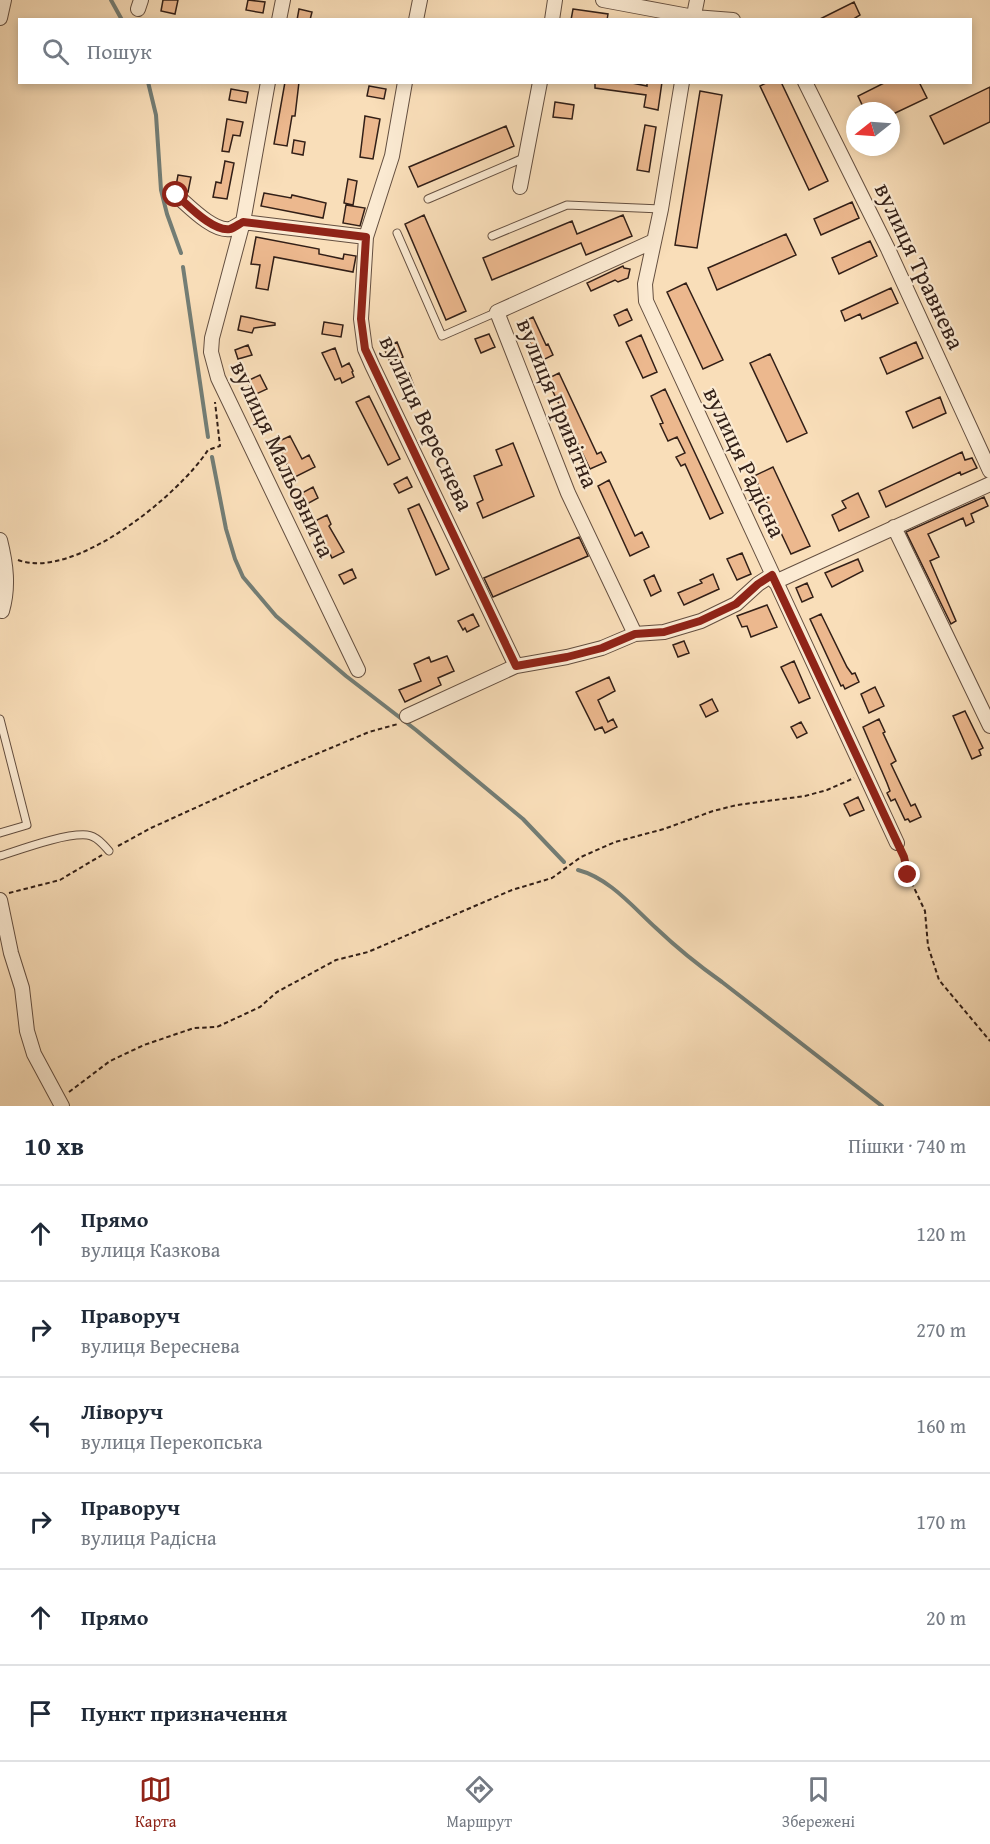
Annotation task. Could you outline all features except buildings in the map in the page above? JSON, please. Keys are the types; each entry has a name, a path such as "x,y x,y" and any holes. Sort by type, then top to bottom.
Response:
{"street":[{"path":"0,18 4,0"},
{"path":"279,18 283,0"},
{"path":"416,18 420,0"},
{"path":"552,18 555,0"},
{"path":"603,0 694,18 697,0"},
{"name":"вулиця Мальовнича","path":"268,84 243,222 212,338 211,352 218,378 358,670"},
{"name":"вулиця Вереснева","path":"405,84 392,156 366,237 361,319 365,349 516,666"},
{"path":"520,187 540,84"},
{"name":"вулиця Радісна","path":"682,84 661,209 645,284 646,301 897,843"},
{"name":"вулиця Травнева","path":"807,84 888,249 990,471"},
{"path":"176,195 218,228 230,229 243,222 366,237"},
{"name":"вулиця Привітна","path":"635,634 568,493 497,312 654,241"},
{"path":"402,720 516,666 567,657 602,648 635,634 664,632 700,621 736,604 758,584 990,484"},
{"path":"894,527 990,726"},
{"path":"1,544 6,563 6,595 1,611"},
{"path":"0,898 9,944 22,988 27,1031 34,1054 60,1103"}],"lane":[{"path":"428,199 526,157"},
{"path":"492,236 567,205 661,209"},
{"path":"397,233 442,336 497,312"},
{"path":"0,719 27,825 0,833"},
{"path":"0,856 69,837 88,835 100,841 109,851"}],"path":[{"path":"1,544 18,561 38,564 50,562 105,542 148,512 200,462 208,450 220,446 215,404 218,378"},
{"path":"0,898 60,880 151,828 283,768 402,720"},
{"path":"60,1103 110,1061 144,1045 194,1029 217,1027 260,1006 277,992 336,960 368,952 504,894 552,878 592,851 628,837 664,829 712,811 737,805 805,796 827,790 864,773"},
{"path":"897,843 904,857 908,875 925,911 928,946 939,980 990,1041"}],"waterway":[{"path":"111,0 121,18"},
{"path":"148,84 156,115 161,190 181,253"},
{"path":"183,267 208,437"},
{"path":"212,457 226,529 235,559 243,577 276,616 346,676 416,730 523,819 564,862"},
{"path":"578,870 610,886 688,956 882,1106"}],"route":[{"path":"176,195 218,228 230,229 243,222 366,237 361,319 365,349 516,666 567,657 602,648 635,634 664,632 700,621 736,604 772,575 904,857 908,875"}]}
